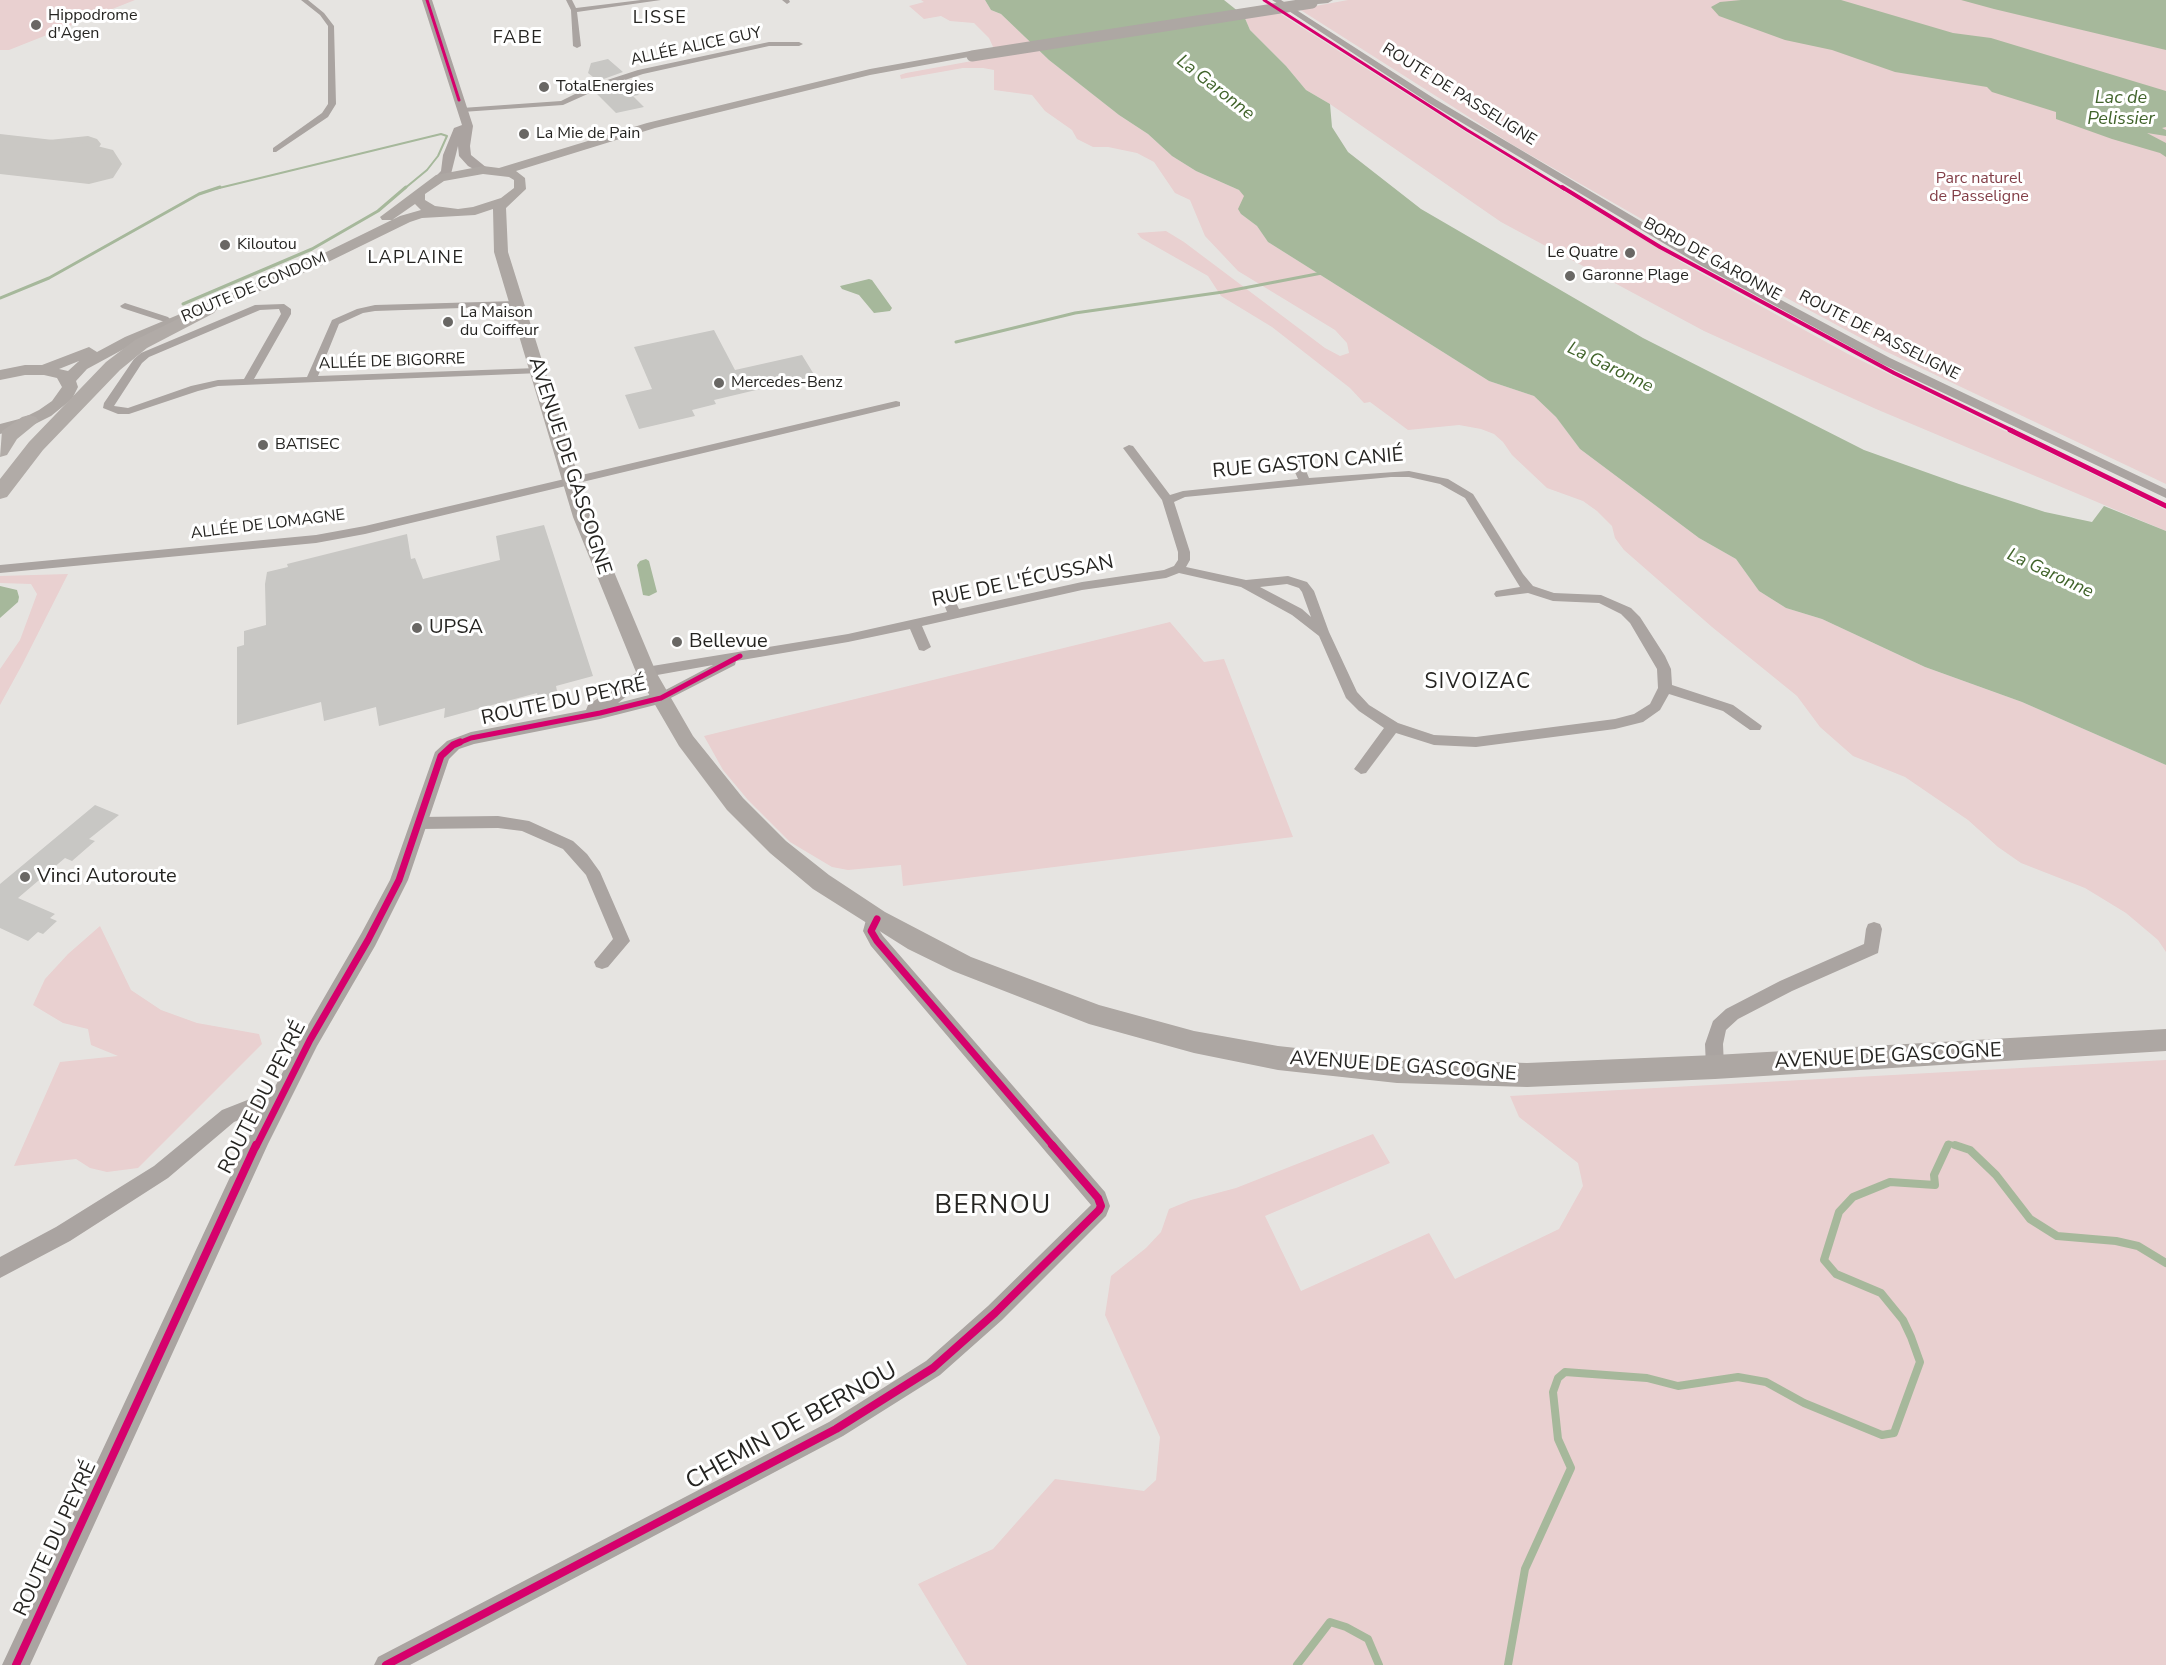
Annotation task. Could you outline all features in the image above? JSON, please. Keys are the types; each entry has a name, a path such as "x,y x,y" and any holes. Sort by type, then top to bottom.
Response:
{"highway":[{"path":"0,493 36,446 113,366 141,344 208,309"},
{"path":"0,451 9,435 29,421"}],"main road":[{"path":"427,0 468,126 464,146 465,156 472,164 483,170"},
{"path":"440,178 483,170 503,171 528,165 643,127 870,72 1328,0"},
{"path":"506,201 530,178 592,149 652,129 873,73 971,55"},
{"path":"440,178 449,166 449,155 460,127 462,111"},
{"path":"503,171 519,178 530,178"},
{"name":"ROUTE DE CONDOM","path":"44,370 73,360 337,244 403,208 424,188 440,178"},
{"path":"419,193 419,200 423,206 453,212 474,219 477,223"},
{"name":"ROUTE DE CONDOM","path":"69,380 82,366 114,347 317,262 397,222 420,214 475,211 506,201"},
{"name":"AVENUE DE GASCOGNE","path":"506,201 499,214 501,252 582,517 646,672 686,741 711,777 735,804 778,847 812,875 877,919 962,964 1098,1016 1194,1042 1278,1058 1398,1071 1527,1075 1715,1067 2166,1040"},
{"name":"AVENUE DE GASCOGNE","path":"487,234 501,252"},
{"path":"0,429 29,421 58,404 66,396 70,387 69,380 63,375 44,370 1,374"}],"street":[{"path":"276,150 326,115 332,105 331,26 322,14 304,0"},
{"path":"569,0 574,10 577,46"},
{"path":"574,10 658,0"},
{"name":"ROUTE DE PASSELIGNE","path":"1278,1 1432,100 1704,263 1886,361 2166,494"},
{"name":"ALLÉE ALICE GUY","path":"462,111 563,103 598,86 641,72 769,44 799,44"},
{"path":"310,380 335,322 343,317 375,308 517,304"},
{"path":"124,306 165,319"},
{"name":"ALLÉE DE BIGORRE","path":"247,382 286,314 286,309 281,306 258,307 145,355 138,361 108,408 129,411 205,385 537,371"},
{"name":"ALLÉE DE LOMAGNE","path":"0,569 316,539 365,530 896,404"},
{"path":"1128,448 1168,500 1184,552 1184,560 1178,569 1245,584 1280,602 1324,634"},
{"path":"1296,461 1305,482"},
{"name":"RUE GASTON CANIÉ","path":"1168,500 1183,494 1305,482 1409,474 1428,476 1451,484 1469,496 1518,577 1529,589"},
{"name":"RUE DE L'ÉCUSSAN","path":"646,672 915,625 1082,586 1166,574 1178,569"},
{"path":"1245,584 1288,580 1303,585 1308,591 1351,695 1364,708 1393,727 1412,735 1454,742 1476,742 1615,724 1638,718 1655,707 1665,688 1664,669 1658,656 1626,611 1601,599 1552,597 1529,589 1500,594"},
{"path":"945,592 955,616"},
{"path":"915,625 924,647"},
{"name":"RUE DE L'ÉCUSSAN","path":"661,698 740,656"},
{"name":"ROUTE DU PEYRÉ","path":"558,721 609,701 646,672"},
{"path":"1665,688 1728,708 1755,726"},
{"name":"ROUTE DU PEYRÉ","path":"16,1665 276,1106 399,880 441,756 453,745 471,738 661,698"},
{"path":"1360,769 1393,727"},
{"path":"419,823 524,825 568,844 592,872 622,941 602,962"},
{"name":"CHEMIN DE BERNOU","path":"386,1665 836,1429 933,1368 995,1312 1099,1210 1101,1206 1098,1198 877,941 871,931 877,919"},
{"path":"1715,1067 1714,1044 1719,1026 1732,1014 1786,986 1872,948 1874,929"},
{"path":"0,1268 63,1234 161,1172 228,1116 250,1107 276,1106"}],"green space":[{"name":"Hippodrome d'Agen","path":"0,0 135,0 9,50 0,50"},
{"path":"921,0 985,0 991,10 1001,14 1049,60 1119,115 1148,134 1172,156 1196,171 1239,190 1245,196 1241,214 1257,226 1268,242 1489,381 1534,396 1556,417 1580,449 1699,538 1736,559 1759,591 1786,608 1822,619 1925,667 2022,702 2166,765 2166,952 2158,940 2126,913 2085,888 2021,863 1998,847 1968,820 1905,777 1853,756 1820,727 1797,696 1712,627 1624,550 1615,538 1612,526 1597,511 1583,501 1547,488 1512,455 1494,434 1459,425 1408,430 1370,402 1364,403 1350,388 1272,327 1221,296 1208,276 1141,238 1137,233 1166,231 1184,242 1325,348 1340,356 1349,353 1347,343 1335,330 1238,271 1205,236 1190,200 1175,193 1154,162 1137,153 1108,147 1093,147 1077,139 1072,130 1045,111 1032,95 994,90 994,70 963,68 901,79 900,75 906,73 972,61 994,49 989,38 974,23 950,21 941,16 924,19 909,6 924,2"},
{"name":"Parc naturel de Passeligne","path":"1348,0 2166,0 2166,484 1885,351 1666,233 1513,145 1299,9"},
{"path":"1276,11 1475,138 1688,266 1848,354 2166,510 2166,531 1876,409 1704,331 1501,222 1330,104 1306,90 1250,30 1244,16"},
{"path":"68,574 0,705 0,669 20,640 37,594 31,584 0,583 0,576"},
{"path":"1170,622 1204,662 1224,659 1293,837 903,886 901,865 848,870 832,867 790,842 748,800 723,770 704,736"},
{"path":"100,926 131,990 161,1010 197,1023 259,1034 262,1044 138,1168 107,1172 90,1168 76,1159 14,1166 60,1062 118,1056 91,1045 88,1029 63,1023 33,1005 45,979 68,954"},
{"path":"2166,1060 2166,1665 967,1665 918,1584 993,1549 1055,1479 1144,1491 1156,1480 1160,1437 1105,1315 1111,1276 1146,1248 1161,1232 1169,1209 1191,1200 1236,1188 1373,1134 1390,1163 1265,1216 1301,1291 1429,1233 1455,1279 1559,1229 1583,1186 1578,1163 1519,1117 1510,1096"}],"water":[{"name":"La Garonne","path":"985,0 1224,0 1244,16 1250,30 1306,90 1330,104 1332,127 1348,152 1421,209 1643,338 1864,450 2045,512 2092,522 2104,506 2166,531 2166,765 2022,702 1925,667 1822,619 1786,608 1759,591 1736,559 1699,538 1580,449 1556,417 1534,396 1489,381 1268,242 1257,226 1238,209 1244,196 1239,190 1196,171 1172,156 1148,134 1119,115 1049,60 1001,14 991,10"},
{"name":"Lac de Pelissier","path":"1841,0 1953,33 1991,38 2166,91 2166,127 2162,128 2166,130 2166,136 2147,133 2166,143 2166,157 2160,153 2056,119 2056,112 1992,92 1987,87 1895,72 1832,50 1785,40 1719,16 1711,7 1720,2"},
{"path":"1961,0 2166,0 2166,50 1994,9"},
{"path":"869,279 892,308 890,311 874,313 859,295 842,289 840,286"},
{"path":"646,559 649,561 657,592 649,596 643,595 637,565"},
{"path":"0,586 17,590 19,597 18,602 0,618"}],"building":[{"path":"608,59 623,72 598,81 588,73 591,63"},
{"path":"626,82 639,95 633,96 644,107 616,113 596,93"},
{"name":"Mercedes-Benz","path":"714,330 735,370 802,355 815,376 714,400 716,404 692,410 695,416 639,429 625,395 652,389 634,347"},
{"name":"UPSA","path":"544,525 593,676 556,686 558,696 540,704 537,693 444,718 445,708 379,726 376,707 324,721 321,702 237,725 237,647 244,645 244,631 266,625 267,572 288,567 287,564 407,534 411,559 415,558 423,579 500,560 496,536"},
{"name":"Vinci Autoroute","path":"95,805 119,815 89,839 95,841 72,861 65,858 18,898 55,914 50,918 57,921 43,934 38,932 28,941 0,928 0,884"}],"waterway":[{"path":"215,189 441,134 447,136 438,156 427,170 404,189"},
{"path":"0,298 49,278 199,194 220,187"},
{"path":"183,304 312,249 378,211 406,187"},
{"path":"956,342 1075,313 1223,292 1322,273"},
{"path":"1948,1145 1949,1143 1960,1147"},
{"path":"1508,1665 1525,1569 1571,1468 1558,1439 1553,1392 1558,1378 1565,1372 1647,1378 1678,1386 1738,1377 1766,1382 1804,1403 1882,1435 1894,1433 1920,1362 1911,1337 1903,1320 1881,1293 1836,1274 1824,1260 1839,1212 1853,1197 1890,1182 1935,1185 1934,1175 1948,1145"},
{"path":"1955,1145 1970,1150 1996,1175 2030,1219 2057,1236 2116,1241 2138,1246 2166,1263"},
{"path":"1297,1665 1330,1622 1346,1627 1368,1639 1379,1665"}],"taxiway":[{"path":"0,153 88,144 83,153 70,159 48,162 37,158"}],"runway":[{"path":"0,154 89,164"}],"cycle path":[{"path":"427,0 459,100"},
{"name":"BORD DE GARONNE","path":"1264,0 1467,130 1660,247 1894,373 2166,506"},
{"path":"16,1665 260,1137 310,1040 368,940 399,880 441,756 453,745 471,738 600,713 661,698 740,656"},
{"path":"386,1665 836,1429 933,1368 995,1313 1099,1210 1101,1206 1098,1198 877,941 871,931 877,919"}],"place":[{"name":"Hippodrome d'Agen","path":"36,25"},
{"name":"TotalEnergies","path":"544,87"},
{"name":"La Mie de Pain","path":"524,134"},
{"name":"Kiloutou","path":"225,245"},
{"name":"Le Quatre","path":"1630,253"},
{"name":"Garonne Plage","path":"1570,276"},
{"name":"La Maison du Coiffeur","path":"448,322"},
{"name":"Mercedes-Benz","path":"719,383"},
{"name":"BATISEC","path":"263,445"},
{"name":"UPSA","path":"417,628"},
{"name":"Bellevue","path":"677,642"},
{"name":"Vinci Autoroute","path":"25,877"}],"district":[{"name":"LISSE","path":"660,19"},
{"name":"FABE","path":"518,39"},
{"name":"LAPLAINE","path":"416,259"},
{"name":"SIVOIZAC","path":"1478,683"},
{"name":"BERNOU","path":"993,1207"}]}
